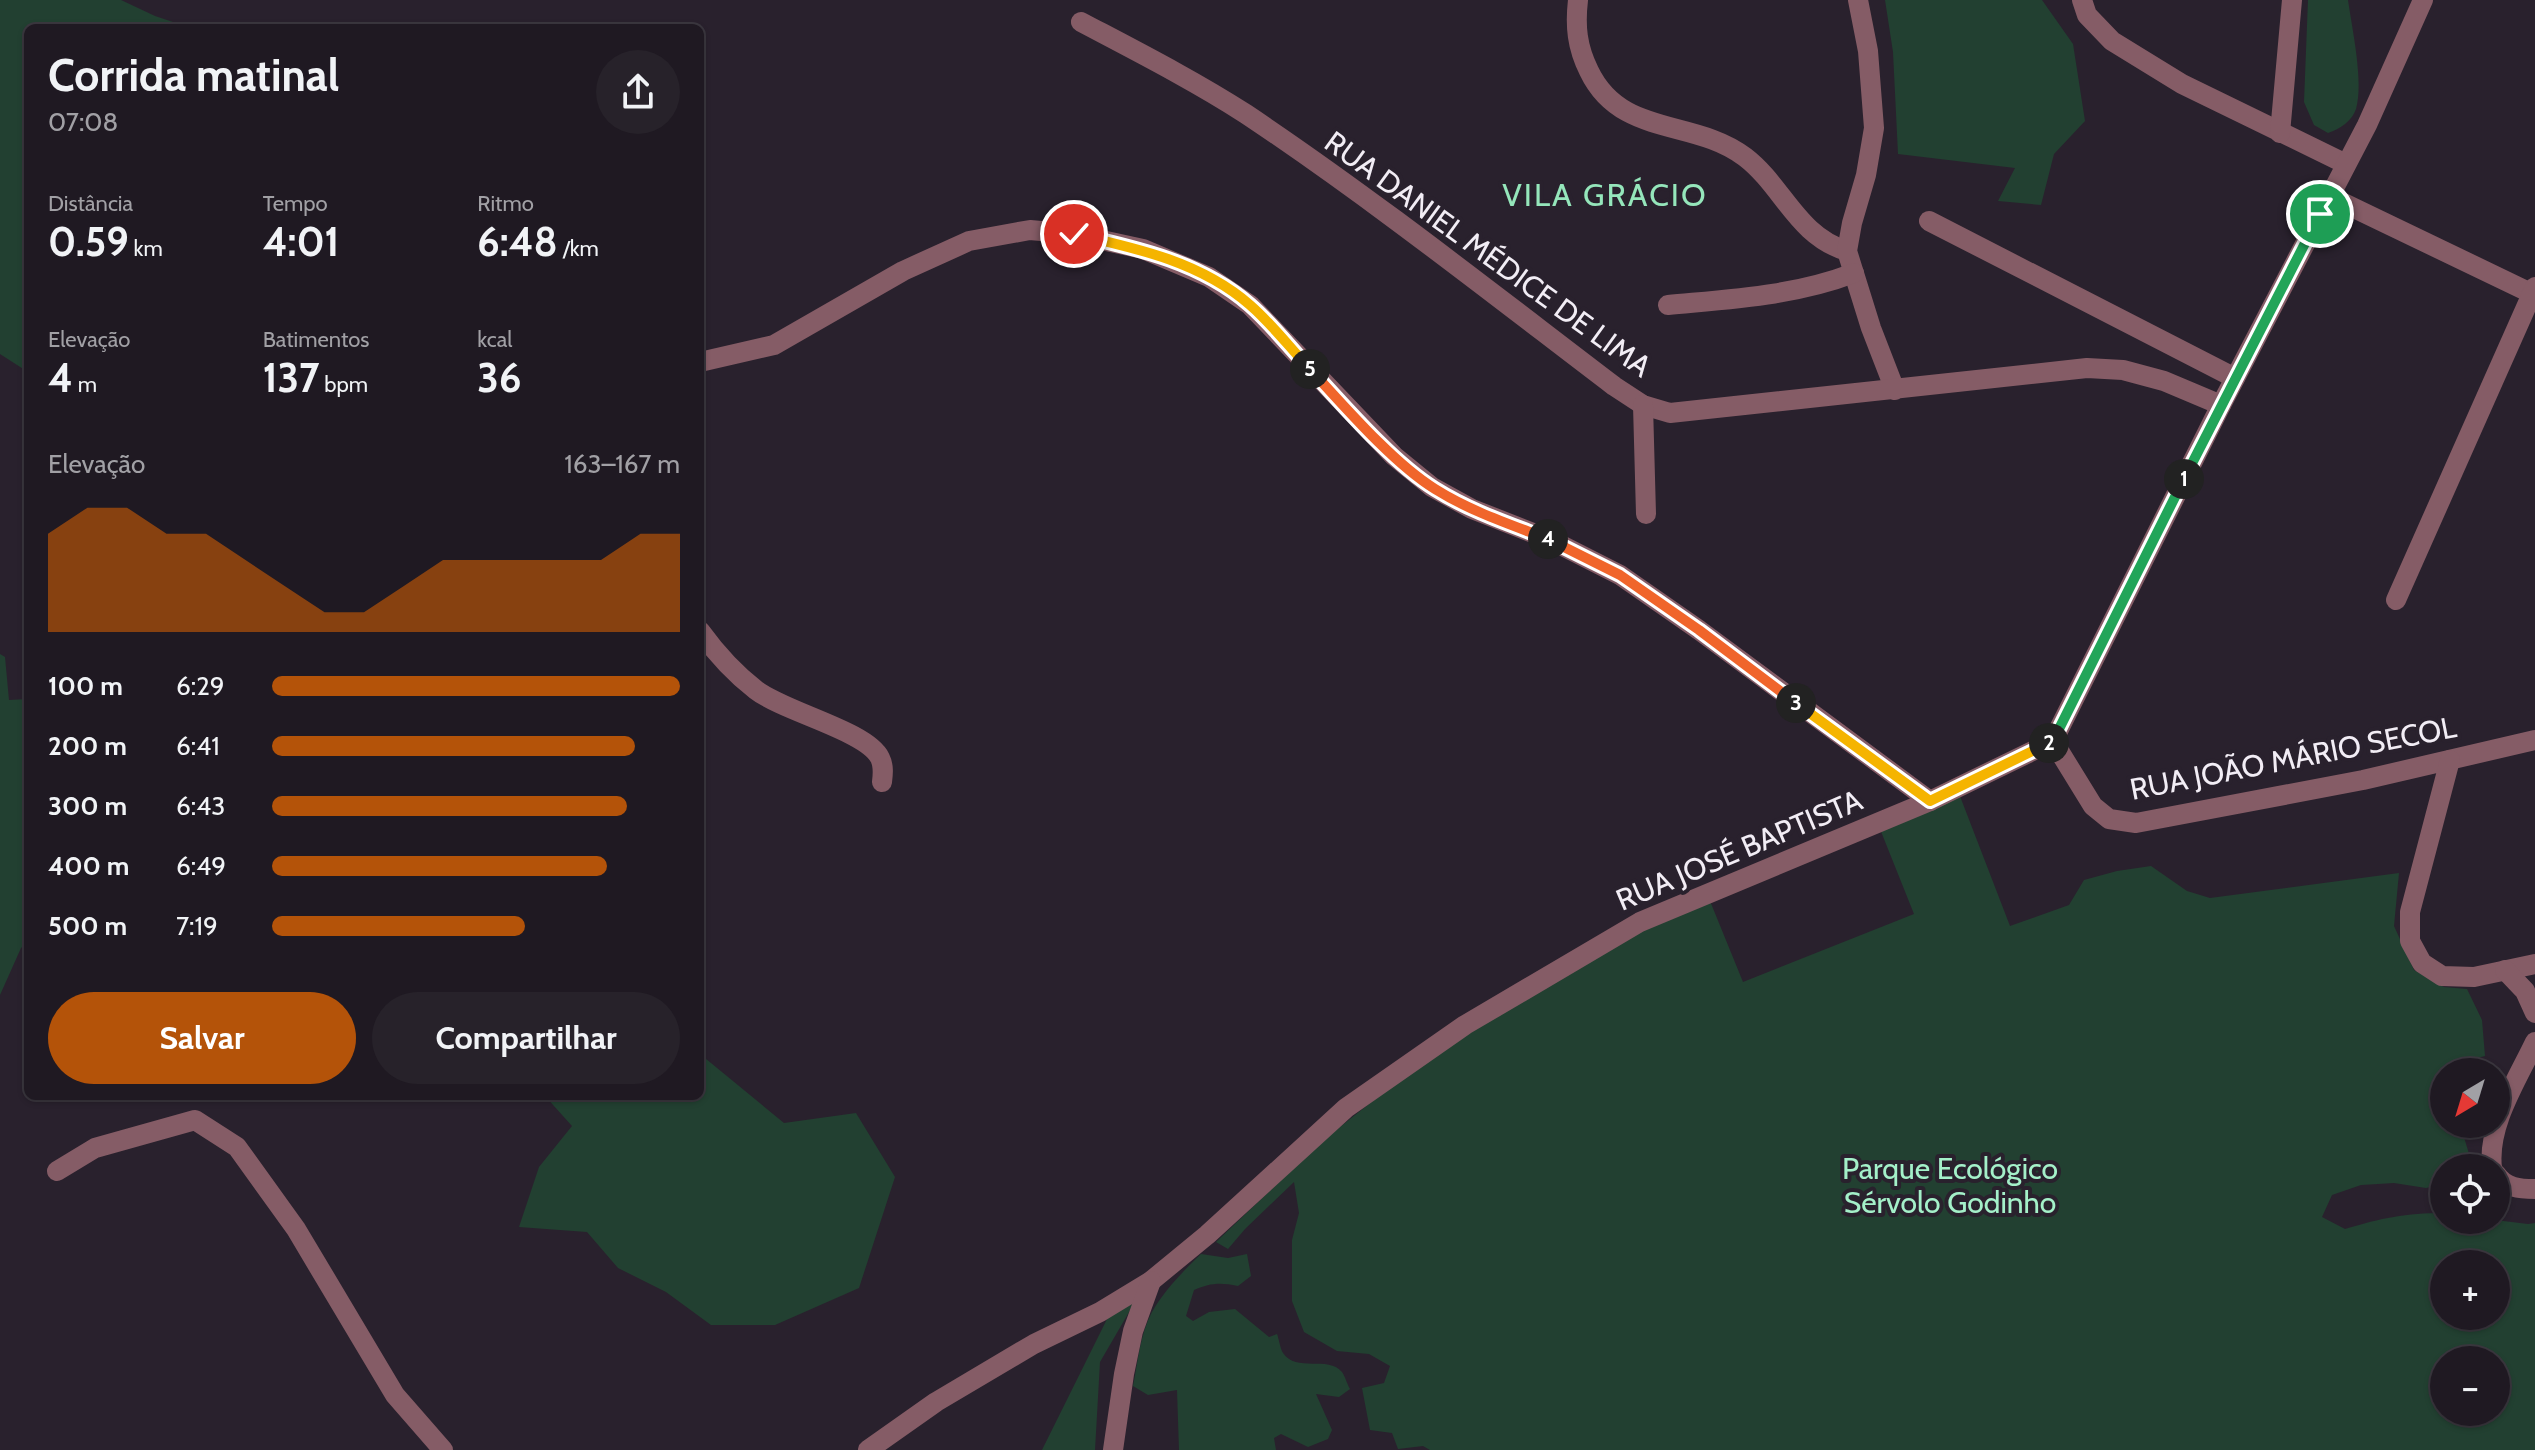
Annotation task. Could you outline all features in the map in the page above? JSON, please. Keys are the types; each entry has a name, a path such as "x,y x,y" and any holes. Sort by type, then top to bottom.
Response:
{"street":[{"path":"1578,0 1579,51 1596,88 1612,104 1635,117 1722,143 1744,156 1817,237 1847,251"},
{"path":"1858,0 1868,51 1874,128 1847,251 1895,390"},
{"path":"2082,0 2087,15 2112,41 2182,84 2346,164"},
{"path":"2280,133 2292,0"},
{"path":"2053,741 2221,405 2367,125 2423,0"},
{"name":"RUA DANIEL MÉDICE DE LIMA","path":"1081,22 1168,68 1244,114 1396,220 1643,405 1670,413 2087,368 2123,370 2164,381 2221,405"},
{"path":"2329,196 2534,292 2396,600"},
{"path":"1929,221 2235,378"},
{"path":"704,361 774,345 903,271 969,241 1030,230 1074,234 1143,249 1209,277 1250,305 1394,456 1432,487 1472,509 1551,540 1620,575 1930,801"},
{"path":"1668,305 1778,294 1824,285 1854,273"},
{"path":"1643,405 1646,514"},
{"path":"704,637 715,652 757,691 866,743 880,757 884,771 882,782"},
{"name":"RUA JOÃO MÁRIO SECOL","path":"2053,741 2093,806 2109,819 2136,823 2363,780 2535,740"},
{"name":"RUA JOSÉ BAPTISTA","path":"868,1450 936,1402 1151,1281 1207,1235 1346,1108 1465,1025 1640,922 1930,801 2053,741"},
{"path":"2450,760 2410,912 2410,941 2422,963 2442,976 2474,977 2535,964"},
{"path":"2505,970 2525,991 2535,1013"},
{"path":"2491,1154 2499,1120 2535,1042"},
{"path":"57,1171 95,1148 195,1120 237,1147 296,1229 395,1395 443,1450"},
{"path":"2510,1186 2516,1189 2535,1189"},
{"path":"1113,1450 1133,1331 1151,1281"}],"green space":[{"path":"0,0 121,0 179,24 24,24 24,369 0,354"},
{"path":"1885,0 2042,0 2073,44 2085,121 2054,154 2041,205 1998,201 2015,168 1898,154 1893,52"},
{"path":"2308,0 2348,0 2358,70 2358,98 2352,117 2328,133 2314,125 2304,102"},
{"path":"0,654 5,657 9,700 24,699 24,945 0,995"},
{"name":"Parque Ecológico Sérvolo Godinho","path":"1958,791 2010,926 2069,905 2084,880 2151,866 2187,891 2210,898 2399,873 2394,926 2414,970 2444,987 2467,989 2482,1020 2485,1056 2430,1058 2430,1138 2464,1138 2469,1154 2430,1154 2430,1187 2394,1183 2361,1185 2332,1195 2322,1217 2345,1229 2394,1217 2430,1213 2430,1234 2510,1234 2510,1222 2535,1223 2535,1450 1430,1450 1423,1446 1398,1449 1392,1433 1370,1430 1362,1388 1384,1383 1390,1366 1369,1354 1337,1351 1304,1332 1292,1301 1292,1240 1299,1213 1294,1182 1228,1249 1216,1242 1321,1142 1417,1066 1504,1010 1645,928 1710,901 1743,982 1914,914 1880,829"},
{"path":"704,1057 784,1123 856,1113 895,1177 859,1288 775,1325 711,1325 666,1292 618,1268 587,1232 519,1227 539,1167 572,1126 549,1100 704,1100"},
{"path":"1201,1254 1228,1258 1247,1254 1251,1276 1238,1286 1215,1284 1194,1290 1186,1316 1193,1321 1209,1312 1235,1309 1269,1337 1277,1334 1282,1351 1289,1359 1329,1365 1342,1372 1350,1389 1339,1397 1316,1394 1332,1430 1328,1439 1308,1447 1281,1434 1274,1438 1276,1450 1179,1450 1177,1390 1148,1395 1133,1386 1142,1339 1152,1312 1162,1296"},
{"path":"1136,1300 1100,1362 1095,1450 1042,1450 1111,1311"}],"district":[{"name":"VILA GRÁCIO","path":"1605,194"}],"route":[{"path":"1074,234 1143,249 1209,277 1250,305 1394,456 1432,487 1472,509 1551,540 1620,575 1930,801 2053,741 2320,214"}]}
